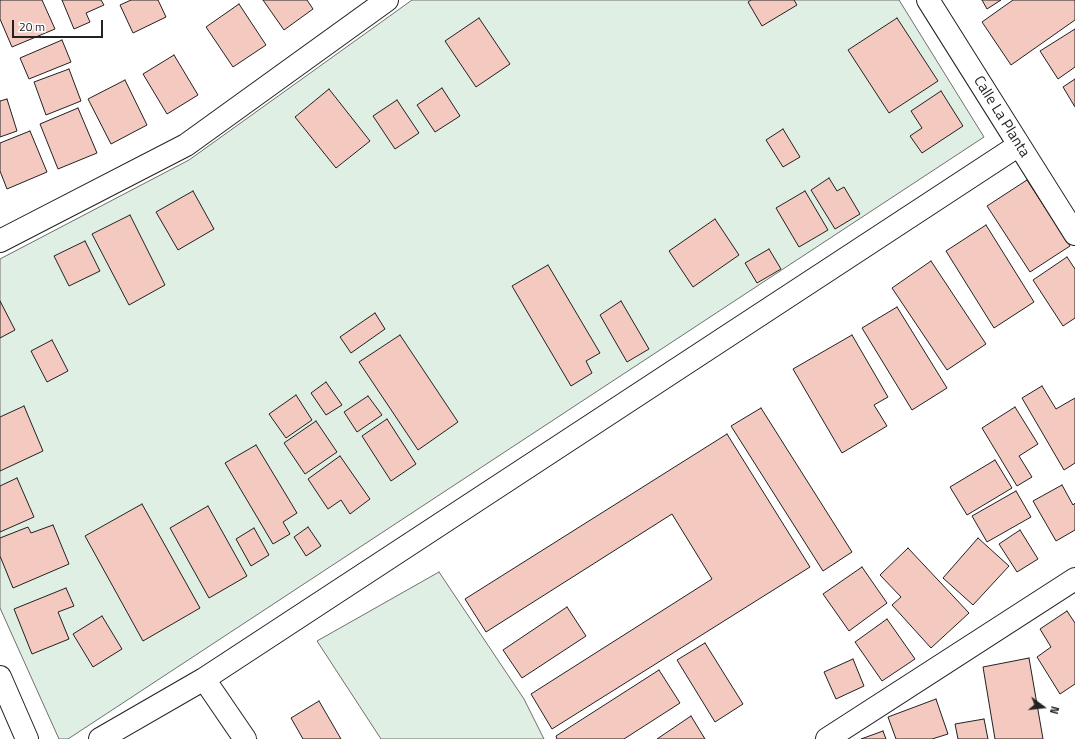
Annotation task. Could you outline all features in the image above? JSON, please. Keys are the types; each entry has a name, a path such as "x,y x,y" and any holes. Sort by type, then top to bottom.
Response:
{"street":[{"path":"0,241 186,145 386,0"},
{"name":"Calle La Planta","path":"928,0 1075,234"},
{"path":"100,739 204,679 1019,145"},
{"path":"827,739 1075,579"},
{"path":"0,677 27,739"},
{"path":"204,679 245,739"}],"green space":[{"path":"412,0 899,0 984,137 68,739 59,739 0,608 0,259 189,160"},
{"path":"439,572 524,699 544,739 381,739 317,641"}],"building":[{"path":"0,0 42,0 55,29 12,47 0,19"},
{"path":"62,0 101,0 104,5 86,13 90,22 74,29"},
{"path":"131,0 158,0 166,17 133,33 120,5"},
{"path":"263,0 307,0 313,9 284,30"},
{"path":"751,0 794,0 797,5 762,26 748,2"},
{"path":"982,0 1001,0 987,9"},
{"path":"1013,0 1075,0 1075,20 1011,65 982,22"},
{"path":"239,4 266,45 233,67 206,27"},
{"path":"479,18 510,64 476,87 445,41"},
{"path":"897,18 938,81 889,113 848,50"},
{"path":"1075,29 1075,67 1058,79 1040,51"},
{"path":"62,40 71,62 29,79 20,58"},
{"path":"174,55 198,95 167,114 143,74"},
{"path":"69,69 81,101 46,115 34,82"},
{"path":"1075,79 1075,107 1063,87"},
{"path":"125,80 147,125 111,144 88,99"},
{"path":"442,88 460,116 435,132 417,105"},
{"path":"329,89 370,141 336,168 295,117"},
{"path":"941,91 963,126 922,153 910,136 922,128 911,111"},
{"path":"7,99 17,131 0,137 0,101"},
{"path":"397,100 419,133 395,149 373,116"},
{"path":"78,108 97,153 58,169 40,124"},
{"path":"783,129 800,157 783,167 766,140"},
{"path":"30,131 47,172 7,189 0,171 0,143"},
{"path":"829,178 837,191 844,187 860,214 835,229 811,190"},
{"path":"1027,180 1070,246 1030,272 987,206"},
{"path":"193,191 214,229 178,250 156,212"},
{"path":"805,191 828,230 799,247 776,208"},
{"path":"130,215 165,285 129,305 92,234"},
{"path":"715,219 739,255 693,287 669,251"},
{"path":"986,225 1034,302 994,328 946,251"},
{"path":"85,241 100,271 69,286 54,256"},
{"path":"769,249 781,269 757,283 745,263"},
{"path":"1067,257 1075,269 1075,318 1063,326 1033,280"},
{"path":"931,261 986,344 947,370 892,288"},
{"path":"548,265 600,353 586,361 592,373 571,386 512,286"},
{"path":"0,301 15,330 0,338"},
{"path":"621,301 649,349 627,362 600,315"},
{"path":"897,307 947,388 912,410 862,328"},
{"path":"375,313 385,329 351,353 340,337"},
{"path":"400,335 458,422 418,450 359,362"},
{"path":"852,335 888,397 874,405 887,426 842,453 793,369"},
{"path":"52,340 68,371 47,382 31,351"},
{"path":"326,382 342,405 326,415 311,393"},
{"path":"1042,386 1056,409 1075,398 1075,463 1064,470 1022,398"},
{"path":"296,395 312,420 286,438 269,414"},
{"path":"368,396 382,415 357,432 344,412"},
{"path":"24,406 43,451 0,471 0,417"},
{"path":"1015,407 1038,444 1019,456 1032,477 1017,486 982,428"},
{"path":"761,408 852,552 823,571 731,426"},
{"path":"387,419 416,464 391,481 362,436"},
{"path":"316,421 337,452 305,474 284,443"},
{"path":"727,434 810,567 552,729 531,694 712,579 672,514 486,632 465,599"},
{"path":"256,445 297,513 283,522 290,534 273,544 225,463"},
{"path":"340,456 370,499 350,514 341,500 328,509 308,479"},
{"path":"995,460 1012,488 967,515 950,487"},
{"path":"17,478 34,517 0,532 0,486"},
{"path":"1062,485 1073,505 1075,503 1075,530 1056,541 1033,501"},
{"path":"1016,491 1031,517 987,542 972,516"},
{"path":"142,504 200,608 143,641 85,536"},
{"path":"208,506 247,576 209,598 170,528"},
{"path":"53,525 69,564 13,588 0,556 0,538 28,527 31,533"},
{"path":"308,527 321,546 306,556 294,537"},
{"path":"254,528 269,555 251,566 236,539"},
{"path":"1020,530 1038,559 1017,572 999,544"},
{"path":"978,538 1009,566 973,605 943,578"},
{"path":"908,548 969,613 931,648 892,605 901,597 880,575"},
{"path":"862,567 887,603 849,631 823,594"},
{"path":"66,588 74,606 58,612 69,639 32,654 14,609"},
{"path":"567,607 586,636 522,678 503,650"},
{"path":"1067,611 1075,623 1075,684 1060,694 1037,657 1051,647 1040,629"},
{"path":"102,616 122,649 93,667 73,634"},
{"path":"887,619 915,659 882,681 855,642"},
{"path":"705,643 743,704 715,722 677,660"},
{"path":"1029,658 1043,739 995,739 983,667"},
{"path":"853,659 864,686 836,699 824,672"},
{"path":"659,670 680,703 624,739 557,739 556,736"},
{"path":"936,699 948,734 932,739 896,739 888,717"},
{"path":"319,701 341,739 303,739 291,718"},
{"path":"691,716 705,739 657,739"},
{"path":"984,719 988,739 958,739 955,724"},
{"path":"883,731 886,739 861,739"}]}
